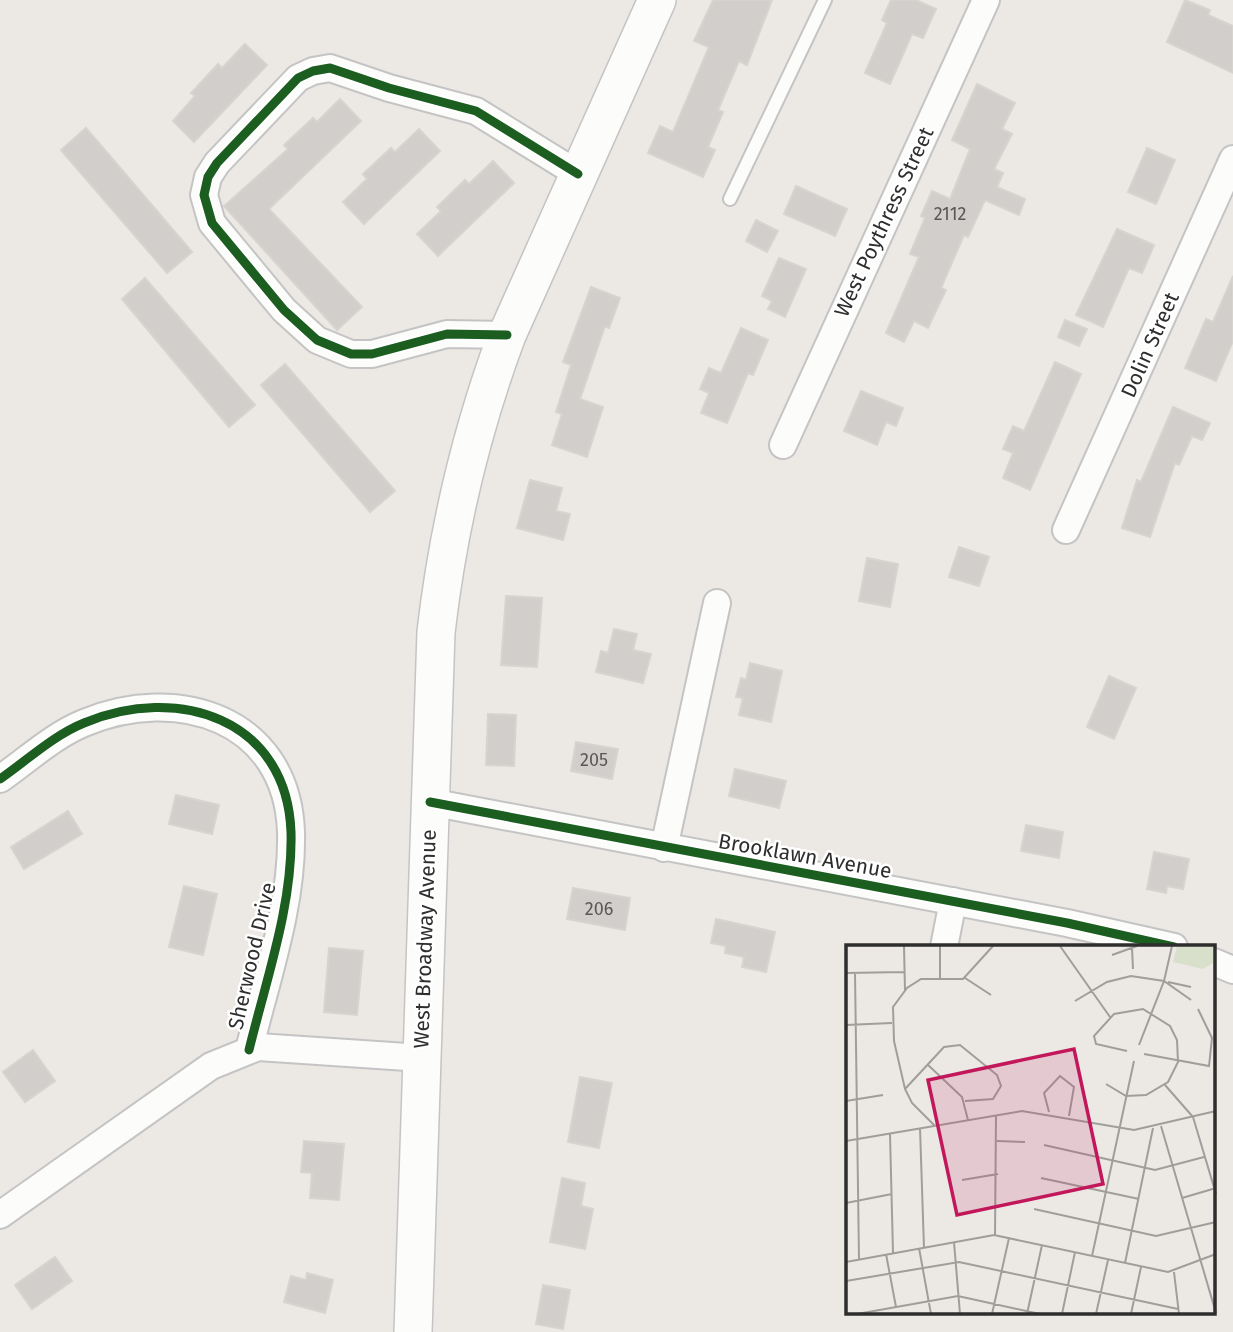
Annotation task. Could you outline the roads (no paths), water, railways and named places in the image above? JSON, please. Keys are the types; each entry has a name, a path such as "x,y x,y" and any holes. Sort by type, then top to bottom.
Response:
{"main road":[{"name":"West Broadway Avenue","path":"413,1332 436,632 443,570 465,463 485,392 507,335 657,0"}],"street":[{"name":"West Poythress Street","path":"783,445 986,0"},
{"path":"507,335 447,334 372,354 351,354 331,348 284,310 212,223 204,195 208,177 217,163 298,78 313,71 330,68 389,89 485,114 578,174"},
{"name":"Dolin Street","path":"1066,530 1233,159"},
{"path":"664,848 717,603"},
{"name":"Sherwood Drive","path":"0,779 81,724 112,713 145,709 206,713 224,719 254,741 280,781 291,832 287,883 278,933 249,1050"},
{"name":"Brooklawn Avenue","path":"430,802 953,901 1164,945"},
{"path":"944,945 953,901"},
{"path":"1216,963 1233,970"},
{"name":"Sherwood Drive","path":"0,1215 211,1066 249,1050 258,1047 422,1058"}],"lane":[{"path":"730,199 825,0"}]}
